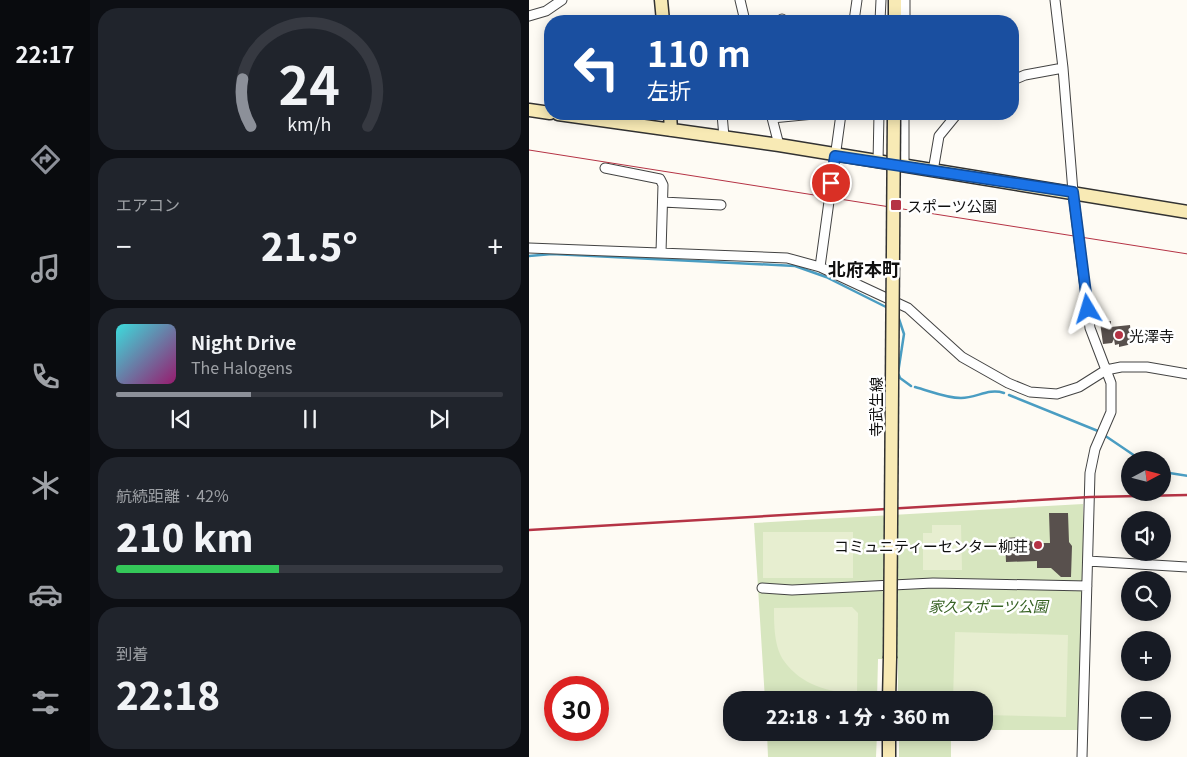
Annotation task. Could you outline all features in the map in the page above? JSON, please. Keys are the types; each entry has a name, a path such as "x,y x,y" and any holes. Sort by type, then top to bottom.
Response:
{"street":[{"path":"529,16 546,11 562,0"},
{"path":"661,0 662,15"},
{"path":"740,0 744,15"},
{"path":"855,15 857,0"},
{"path":"880,15 881,0"},
{"path":"895,0 895,15"},
{"path":"905,0 905,15"},
{"path":"1055,0 1063,68 1073,192 1090,328 1111,383 1111,412 1095,449 1090,473 1082,757"},
{"path":"1019,78 1063,68"},
{"path":"529,110 544,112"},
{"path":"600,120 724,136 835,156 1073,192 1187,212"},
{"path":"670,120 671,130"},
{"path":"722,120 724,136"},
{"path":"772,120 779,145"},
{"path":"820,267 840,120"},
{"path":"878,162 879,120"},
{"name":"寺武生線","path":"889,691 894,120"},
{"path":"904,120 904,166"},
{"path":"933,171 939,136 952,120"},
{"path":"605,168 660,178 663,184 661,252"},
{"path":"663,202 721,205"},
{"path":"529,248 787,258 820,267 908,308 962,357 1008,383 1030,392 1057,394 1079,387 1106,370 1136,366 1187,374"},
{"path":"1088,560 1187,567"},
{"path":"762,588 793,590 933,583 1087,586"},
{"path":"889,741 889,757"}],"green space":[{"name":"家久スポーツ公園","path":"1083,504 1083,730 993,730 993,691 898,691 898,659 878,659 877,691 764,691 754,523"},
{"path":"932,525 961,525 962,570 923,570 923,533 932,533"},
{"path":"763,532 853,532 853,578 763,578"},
{"path":"852,607 858,613 857,691 837,691 817,686 807,682 791,669 784,661 778,649 775,635 774,608"},
{"path":"955,632 1068,635 1066,717 993,715 993,691 953,691"},
{"path":"767,741 877,741 876,757 768,757"},
{"path":"899,741 951,741 951,757 899,757"}],"building":[{"path":"1111,321 1111,327 1130,325 1132,344 1119,347 1119,344 1115,345 1114,339 1112,343 1103,344 1100,322"},
{"name":"コミュニティーセンター柳荘","path":"1049,513 1068,513 1069,542 1072,546 1071,577 1061,577 1051,568 1037,568 1037,561 1006,562 1005,538 1024,537 1034,543 1050,543"}],"waterway":[{"path":"529,256 552,254 795,266 826,277 888,308"},
{"path":"898,316 904,334 898,373 900,378 911,386"},
{"path":"915,387 955,398 967,398 988,392 1004,393"},
{"path":"1009,395 1098,431"},
{"path":"1104,435 1128,451"},
{"path":"1171,473 1188,476"}],"tram line":[{"path":"529,150 1188,254"}],"railway":[{"path":"529,530 1090,497 1188,495"}],"place":[{"name":"スポーツ公園","path":"896,205"},
{"name":"光澤寺","path":"1119,335"},
{"name":"コミュニティーセンター柳荘","path":"1038,545"}],"district":[{"name":"北府本町","path":"864,268"}],"route":[{"path":"831,183 835,156 1073,192 1088,309"}]}
